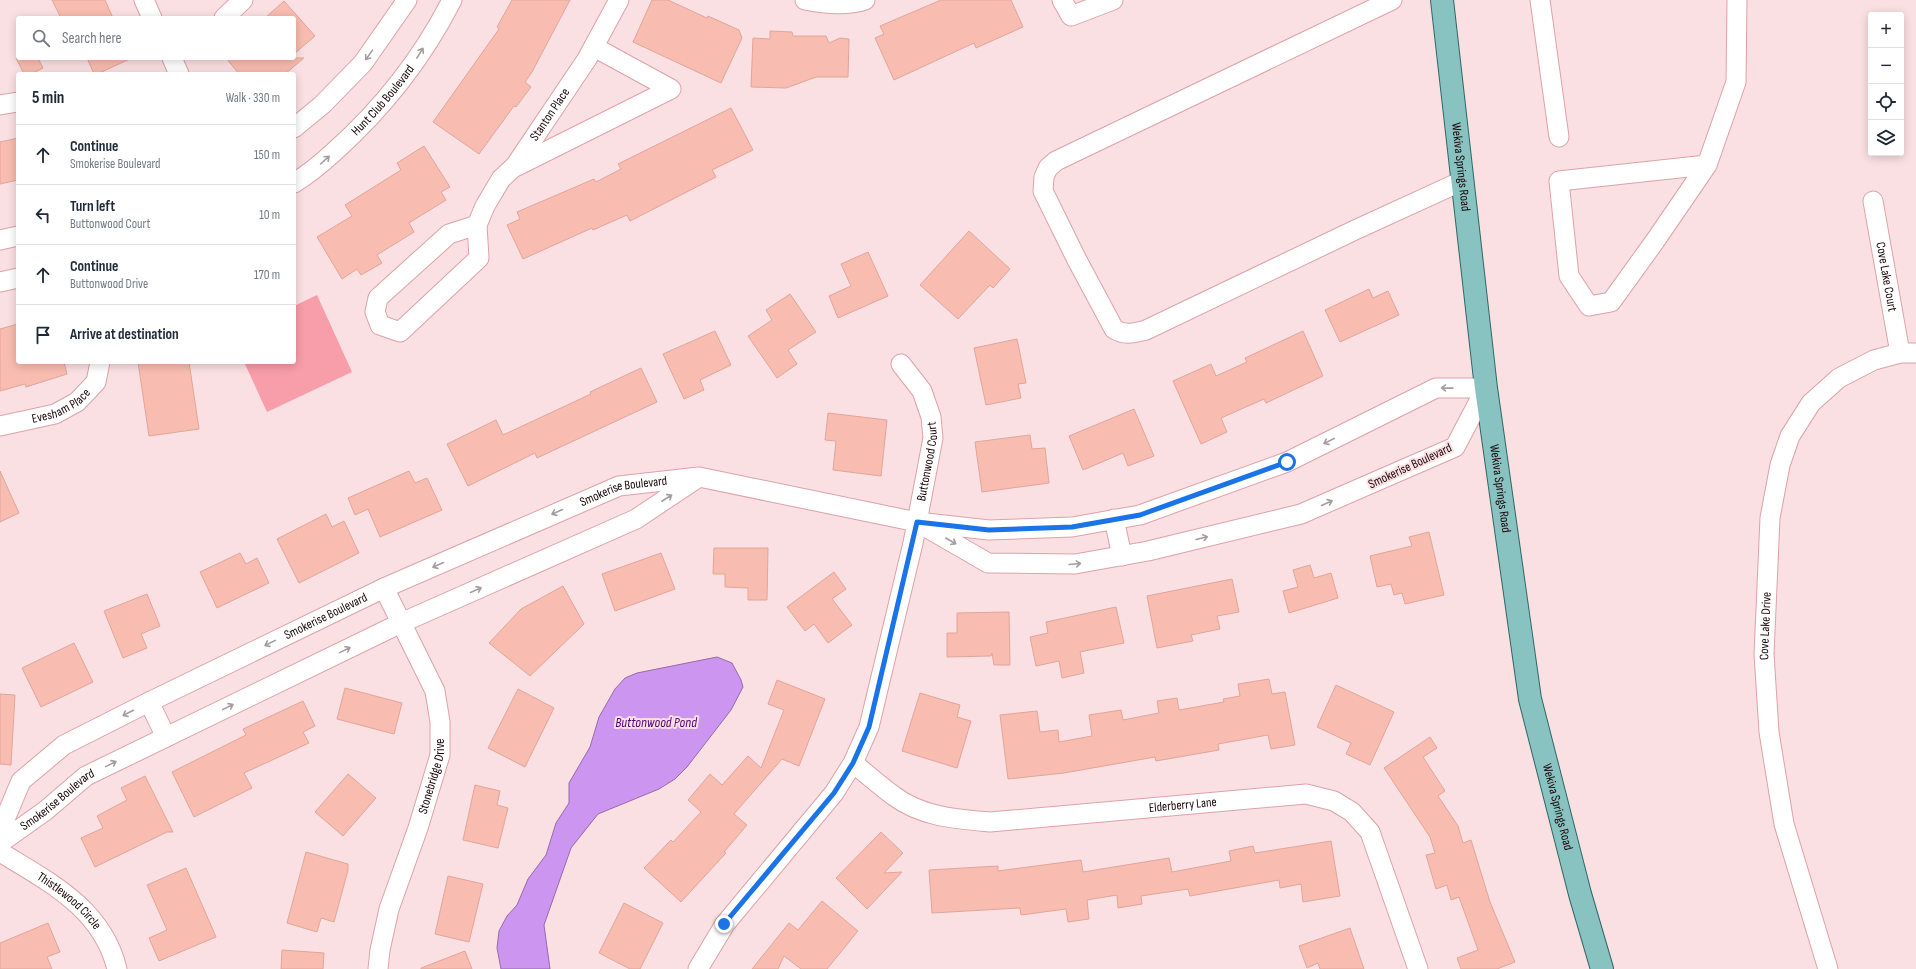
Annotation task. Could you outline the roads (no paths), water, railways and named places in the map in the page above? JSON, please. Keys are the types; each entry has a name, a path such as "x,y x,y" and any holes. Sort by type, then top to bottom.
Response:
{"main road":[{"name":"Wekiva Springs Road","path":"1442,0 1486,388 1530,700 1580,894 1602,969"}],"street":[{"path":"144,0 151,16"},
{"path":"226,16 242,0"},
{"path":"296,126 322,105 363,63 407,0"},
{"name":"Hunt Club Boulevard","path":"296,182 308,175 350,137 405,76 452,0"},
{"name":"Stanton Place","path":"477,224 485,206 501,179 516,166 594,48 619,0"},
{"path":"805,0 822,3 858,2 865,0"},
{"path":"1062,0 1071,16 1113,0"},
{"path":"1392,0 1056,161 1048,168 1044,177 1044,191 1077,260 1114,328 1122,334 1133,334 1146,330 1355,230 1462,181"},
{"path":"1540,0 1559,137"},
{"path":"1707,165 1560,181 1569,276 1589,306 1611,302 1707,165 1736,82 1737,0"},
{"path":"516,166 671,89 594,48"},
{"path":"173,60 178,72"},
{"path":"0,105 16,102"},
{"name":"Cove Lake Court","path":"1873,201 1908,353"},
{"path":"477,224 479,258 400,332 380,325 375,312 378,298 449,234 477,224"},
{"path":"0,240 16,236"},
{"path":"0,282 16,278"},
{"name":"Cove Lake Drive","path":"1828,969 1784,824 1769,732 1764,654 1770,518 1780,465 1790,436 1811,403 1839,378 1874,360 1908,353"},
{"name":"Evesham Place","path":"0,426 55,414 77,402 96,382 100,364"},
{"name":"Buttonwood Court","path":"698,969 724,924 834,793 853,763 869,727 913,543 933,438 931,417 922,391 901,364"},
{"name":"Smokerise Boulevard","path":"1,824 21,781 64,745 384,588 619,486 699,477 917,522 989,530 1072,527 1140,515 1287,462 1436,388 1486,388 1455,447 1302,514 1122,556 1075,564 988,563 917,522"},
{"name":"Smokerise Boulevard","path":"0,843 45,811 86,776 401,624 636,519 699,477"},
{"path":"1114,519 1122,556"},
{"name":"Stonebridge Drive","path":"378,969 380,950 389,909 418,828 440,755 440,722 435,691 384,588"},
{"path":"149,702 166,737"},
{"name":"Elderberry Lane","path":"853,763 895,797 920,810 952,819 990,822 1306,794 1334,801 1352,812 1370,832 1418,969"},
{"name":"Thistlewood Circle","path":"0,852 62,889 96,923 114,955 117,969"}],"water":[{"name":"Buttonwood Pond","path":"717,657 732,663 743,687 731,710 687,767 675,779 659,789 598,814 571,848 544,925 550,969 501,969 497,948 499,931 507,916 517,905 528,879 546,855 556,823 569,803 569,783 590,747 599,717 615,689 625,678 637,673"}]}
